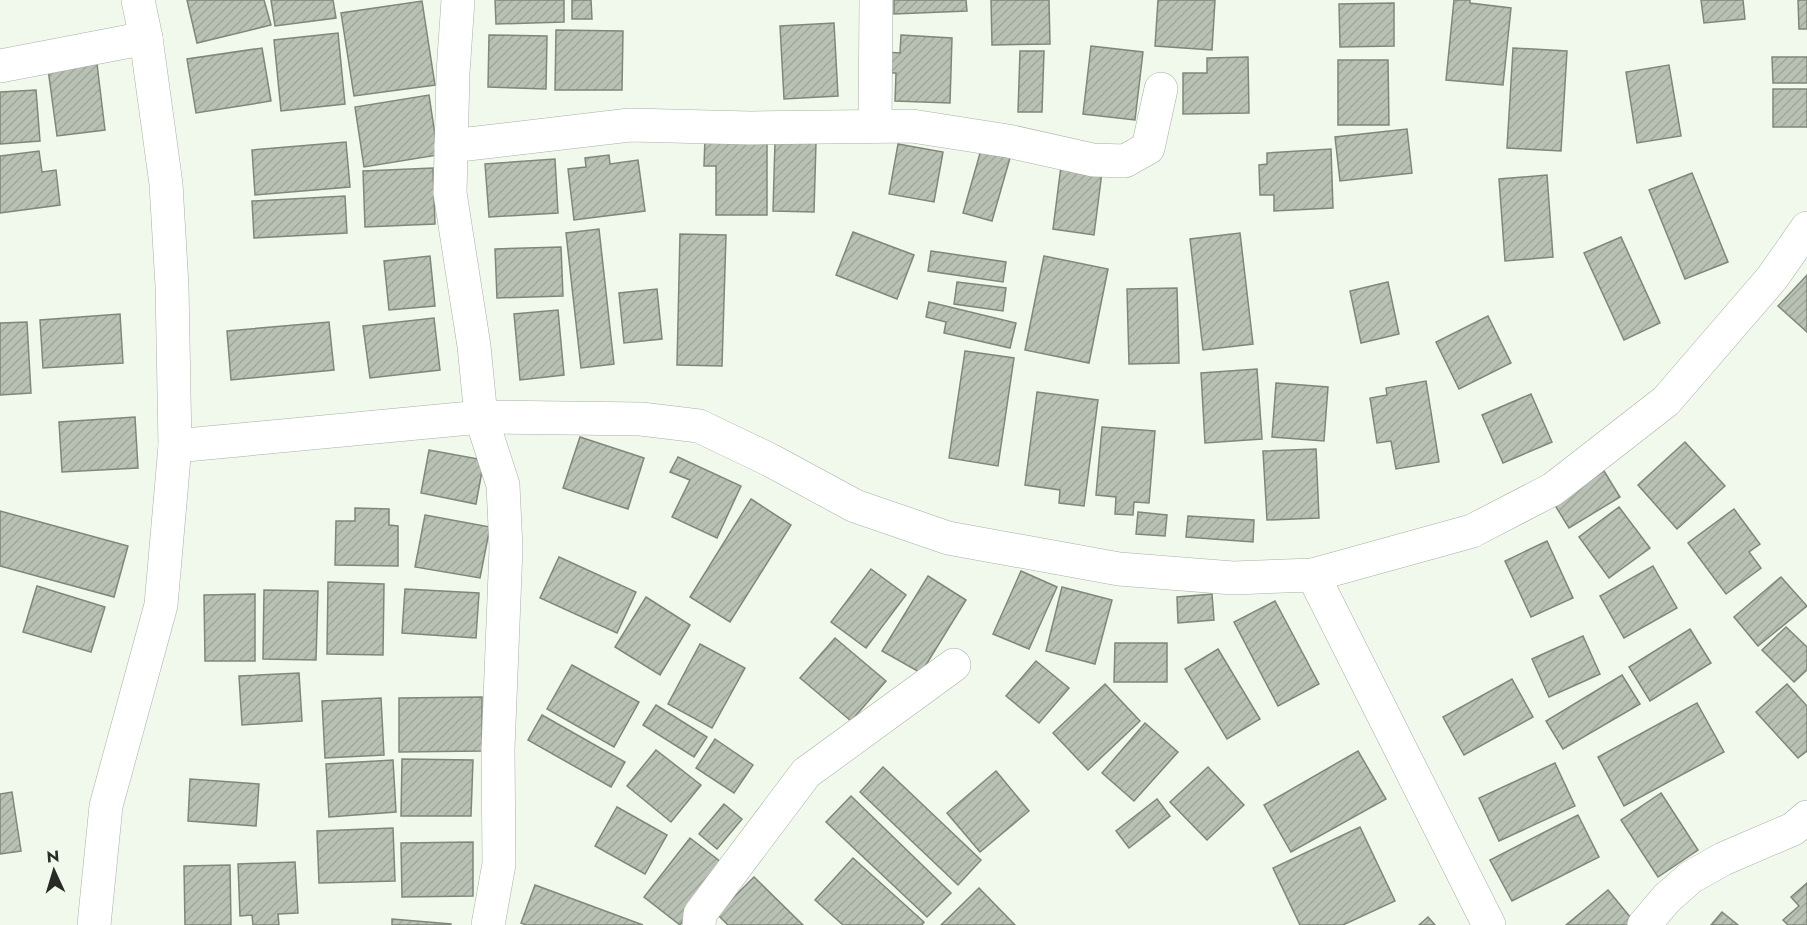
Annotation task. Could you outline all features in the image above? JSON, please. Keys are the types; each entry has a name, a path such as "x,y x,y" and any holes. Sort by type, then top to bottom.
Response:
{"street":[{"path":"94,925 106,806 161,605 175,446 172,286 166,184 146,38 138,0"},
{"path":"458,0 453,73 450,193 474,346 481,417 503,485 506,548 498,749 499,864 488,925"},
{"path":"875,126 876,0"},
{"path":"0,66 146,38"},
{"path":"451,146 630,125 751,128 912,126 1008,141 1093,160 1125,161 1148,148 1161,89"},
{"path":"175,446 481,417 641,419 699,426 770,460 855,506 948,538 1119,569 1233,578 1313,575 1472,531 1553,489 1666,401 1772,278 1807,228"},
{"path":"1313,575 1489,925"},
{"path":"699,925 700,914 806,773 954,665"},
{"path":"1644,925 1667,898 1691,877 1723,859 1793,829 1807,817"}],"building":[{"path":"187,0 264,0 271,25 197,43"},
{"path":"271,0 333,0 336,18 275,26"},
{"path":"495,0 564,0 564,22 496,24"},
{"path":"572,0 591,0 592,19 572,19"},
{"path":"894,0 966,0 967,11 894,14"},
{"path":"991,0 1049,0 1050,44 992,45"},
{"path":"1158,0 1215,0 1212,50 1155,46"},
{"path":"1454,0 1470,0 1470,3 1511,8 1503,85 1446,80"},
{"path":"1701,0 1743,0 1745,19 1704,23"},
{"path":"1798,0 1807,0 1807,29 1799,29"},
{"path":"422,1 435,85 354,96 341,13"},
{"path":"1394,3 1394,46 1340,47 1339,4"},
{"path":"834,23 838,96 784,99 780,26"},
{"path":"556,30 623,31 622,90 555,90"},
{"path":"338,33 345,104 281,111 274,40"},
{"path":"489,35 547,36 546,89 488,87"},
{"path":"901,35 952,38 950,103 895,101 896,73 885,73 886,52 900,53"},
{"path":"1091,46 1143,52 1135,120 1083,114"},
{"path":"262,48 271,101 196,113 187,59"},
{"path":"1513,48 1567,51 1561,151 1507,148"},
{"path":"1020,51 1044,51 1042,112 1018,112"},
{"path":"1248,57 1249,113 1183,114 1183,73 1207,73 1207,58"},
{"path":"1772,57 1807,57 1807,83 1773,83"},
{"path":"1338,60 1388,60 1389,125 1338,125"},
{"path":"97,64 105,130 57,136 48,69"},
{"path":"1669,65 1681,136 1637,143 1626,72"},
{"path":"1773,89 1807,89 1807,127 1773,127"},
{"path":"36,90 40,141 0,144 0,92"},
{"path":"429,95 438,155 364,167 355,107"},
{"path":"1407,129 1412,173 1340,181 1335,137"},
{"path":"705,138 767,138 767,215 716,215 716,166 704,166"},
{"path":"775,141 816,142 814,212 773,211"},
{"path":"346,142 350,187 255,195 252,150"},
{"path":"898,144 943,152 934,202 889,194"},
{"path":"1331,149 1333,208 1274,211 1274,195 1260,195 1259,165 1267,164 1267,153"},
{"path":"981,150 1010,158 992,221 963,213"},
{"path":"39,151 42,172 56,170 60,205 0,213 0,156"},
{"path":"609,155 610,164 638,160 645,211 574,220 568,169 586,167 585,158"},
{"path":"555,159 558,213 489,217 485,164"},
{"path":"1061,166 1102,172 1094,235 1053,229"},
{"path":"433,168 435,224 365,227 363,171"},
{"path":"1692,173 1728,262 1685,279 1649,190"},
{"path":"1547,175 1553,257 1505,261 1499,179"},
{"path":"345,196 347,233 254,238 252,201"},
{"path":"599,229 614,364 581,368 566,233"},
{"path":"853,232 914,255 897,299 836,275"},
{"path":"1240,233 1253,344 1203,350 1190,239"},
{"path":"680,234 726,235 722,366 677,365"},
{"path":"1621,237 1660,323 1624,340 1584,253"},
{"path":"561,247 563,296 497,298 495,249"},
{"path":"931,251 1006,262 1003,282 928,271"},
{"path":"430,256 435,306 389,310 384,261"},
{"path":"1044,256 1108,269 1089,363 1025,350"},
{"path":"1807,275 1807,332 1778,306"},
{"path":"957,282 1006,288 1003,311 954,304"},
{"path":"1388,282 1399,334 1361,343 1350,291"},
{"path":"1177,288 1179,363 1129,364 1127,289"},
{"path":"657,289 662,339 624,343 619,293"},
{"path":"929,302 1016,323 1010,348 944,333 946,322 926,317"},
{"path":"558,310 564,375 520,380 514,314"},
{"path":"120,314 123,363 43,368 40,320"},
{"path":"1488,316 1511,363 1459,389 1436,342"},
{"path":"434,318 440,370 370,378 363,326"},
{"path":"27,322 31,393 0,395 0,323"},
{"path":"329,322 334,370 231,380 227,331"},
{"path":"965,351 1014,358 998,466 949,458"},
{"path":"1257,369 1262,439 1205,443 1201,373"},
{"path":"1426,381 1439,462 1396,469 1391,441 1377,443 1370,398 1387,395 1386,388"},
{"path":"1276,383 1328,387 1324,441 1272,437"},
{"path":"1037,392 1098,400 1084,506 1059,503 1060,490 1025,485"},
{"path":"1531,394 1552,442 1503,463 1482,415"},
{"path":"135,417 138,468 62,472 59,422"},
{"path":"1102,427 1155,431 1149,503 1134,502 1133,515 1115,514 1116,497 1096,495"},
{"path":"580,437 644,458 628,509 563,488"},
{"path":"1685,442 1725,486 1677,529 1638,485"},
{"path":"1316,449 1319,518 1267,520 1263,451"},
{"path":"429,450 484,460 476,504 421,493"},
{"path":"678,457 741,486 717,538 672,517 690,480 670,472"},
{"path":"1604,471 1620,497 1569,528 1553,502"},
{"path":"751,499 791,525 730,622 690,597"},
{"path":"1619,507 1650,548 1609,578 1579,537"},
{"path":"355,508 389,509 389,525 398,526 398,566 335,565 336,521 355,521"},
{"path":"1734,509 1760,544 1749,552 1761,568 1726,594 1688,543"},
{"path":"0,511 128,546 114,597 0,566"},
{"path":"1138,512 1167,515 1165,536 1136,534"},
{"path":"425,515 490,527 480,578 415,567"},
{"path":"1188,516 1254,520 1253,542 1186,537"},
{"path":"1547,541 1573,598 1531,617 1505,561"},
{"path":"559,557 636,592 617,633 540,598"},
{"path":"1653,566 1677,608 1624,638 1600,596"},
{"path":"871,569 906,595 866,648 831,622"},
{"path":"1021,571 1057,587 1029,649 993,634"},
{"path":"928,576 966,600 921,673 882,651"},
{"path":"1781,577 1807,606 1758,646 1734,617"},
{"path":"328,582 384,584 383,655 327,654"},
{"path":"37,586 105,607 91,652 23,632"},
{"path":"1062,587 1112,600 1095,664 1046,651"},
{"path":"405,589 479,593 476,638 402,633"},
{"path":"264,590 318,591 316,660 263,659"},
{"path":"255,594 255,661 205,661 204,595"},
{"path":"1212,594 1214,620 1178,623 1177,597"},
{"path":"646,597 690,625 660,675 615,647"},
{"path":"1275,601 1319,684 1278,706 1234,622"},
{"path":"1786,627 1807,647 1807,670 1794,682 1762,650"},
{"path":"1690,629 1711,663 1650,701 1629,667"},
{"path":"1583,636 1600,674 1549,697 1532,659"},
{"path":"835,638 886,681 851,721 800,678"},
{"path":"1115,643 1167,643 1167,682 1114,682"},
{"path":"700,644 745,668 712,728 668,704"},
{"path":"1218,649 1260,719 1227,739 1185,669"},
{"path":"1036,661 1069,688 1039,723 1006,696"},
{"path":"572,665 639,702 614,747 547,709"},
{"path":"299,673 302,721 242,725 239,676"},
{"path":"1622,675 1640,704 1563,749 1546,721"},
{"path":"1512,679 1533,717 1464,755 1443,717"},
{"path":"1105,684 1140,721 1088,770 1053,733"},
{"path":"1787,684 1807,706 1807,751 1798,758 1756,712"},
{"path":"482,697 482,751 399,752 399,698"},
{"path":"381,698 384,755 325,758 322,701"},
{"path":"1697,703 1724,752 1624,806 1598,757"},
{"path":"656,705 707,737 694,757 643,725"},
{"path":"542,715 625,762 611,787 528,740"},
{"path":"1145,723 1178,752 1134,801 1102,773"},
{"path":"715,739 753,765 734,793 696,768"},
{"path":"656,750 701,785 671,822 627,786"},
{"path":"1358,751 1386,799 1291,852 1264,805"},
{"path":"402,759 473,760 471,816 401,816"},
{"path":"393,760 396,812 329,817 326,764"},
{"path":"1555,763 1575,806 1499,841 1479,798"},
{"path":"883,767 981,860 958,885 860,792"},
{"path":"1208,767 1244,805 1207,840 1170,802"},
{"path":"996,771 1029,811 980,852 947,813"},
{"path":"190,779 259,784 256,826 188,821"},
{"path":"12,792 21,851 0,854 0,794"},
{"path":"1661,793 1698,850 1658,877 1621,820"},
{"path":"851,796 951,893 927,917 826,822"},
{"path":"1157,799 1170,816 1129,848 1116,831"},
{"path":"724,804 742,819 717,849 699,834"},
{"path":"617,807 667,835 645,874 595,846"},
{"path":"1578,815 1599,857 1512,901 1490,860"},
{"path":"1360,827 1395,901 1343,925 1300,925 1273,868"},
{"path":"393,828 395,881 319,883 317,831"},
{"path":"690,838 726,866 680,925 644,897"},
{"path":"473,842 473,896 402,897 401,843"},
{"path":"853,858 924,922 922,925 843,925 815,900"},
{"path":"295,862 298,913 278,914 279,925 253,925 252,915 240,916 238,864"},
{"path":"230,865 231,925 185,925 184,866"},
{"path":"754,877 803,925 728,925 717,914"},
{"path":"1807,883 1807,925 1788,925 1783,920 1799,906 1791,897"},
{"path":"535,885 643,925 526,925 521,923"},
{"path":"979,888 1015,925 941,925"},
{"path":"1608,890 1635,923 1633,925 1566,925"},
{"path":"1722,912 1738,925 1711,925"},
{"path":"1428,917 1435,925 1419,925"},
{"path":"392,919 451,924 451,925 392,925"}]}
